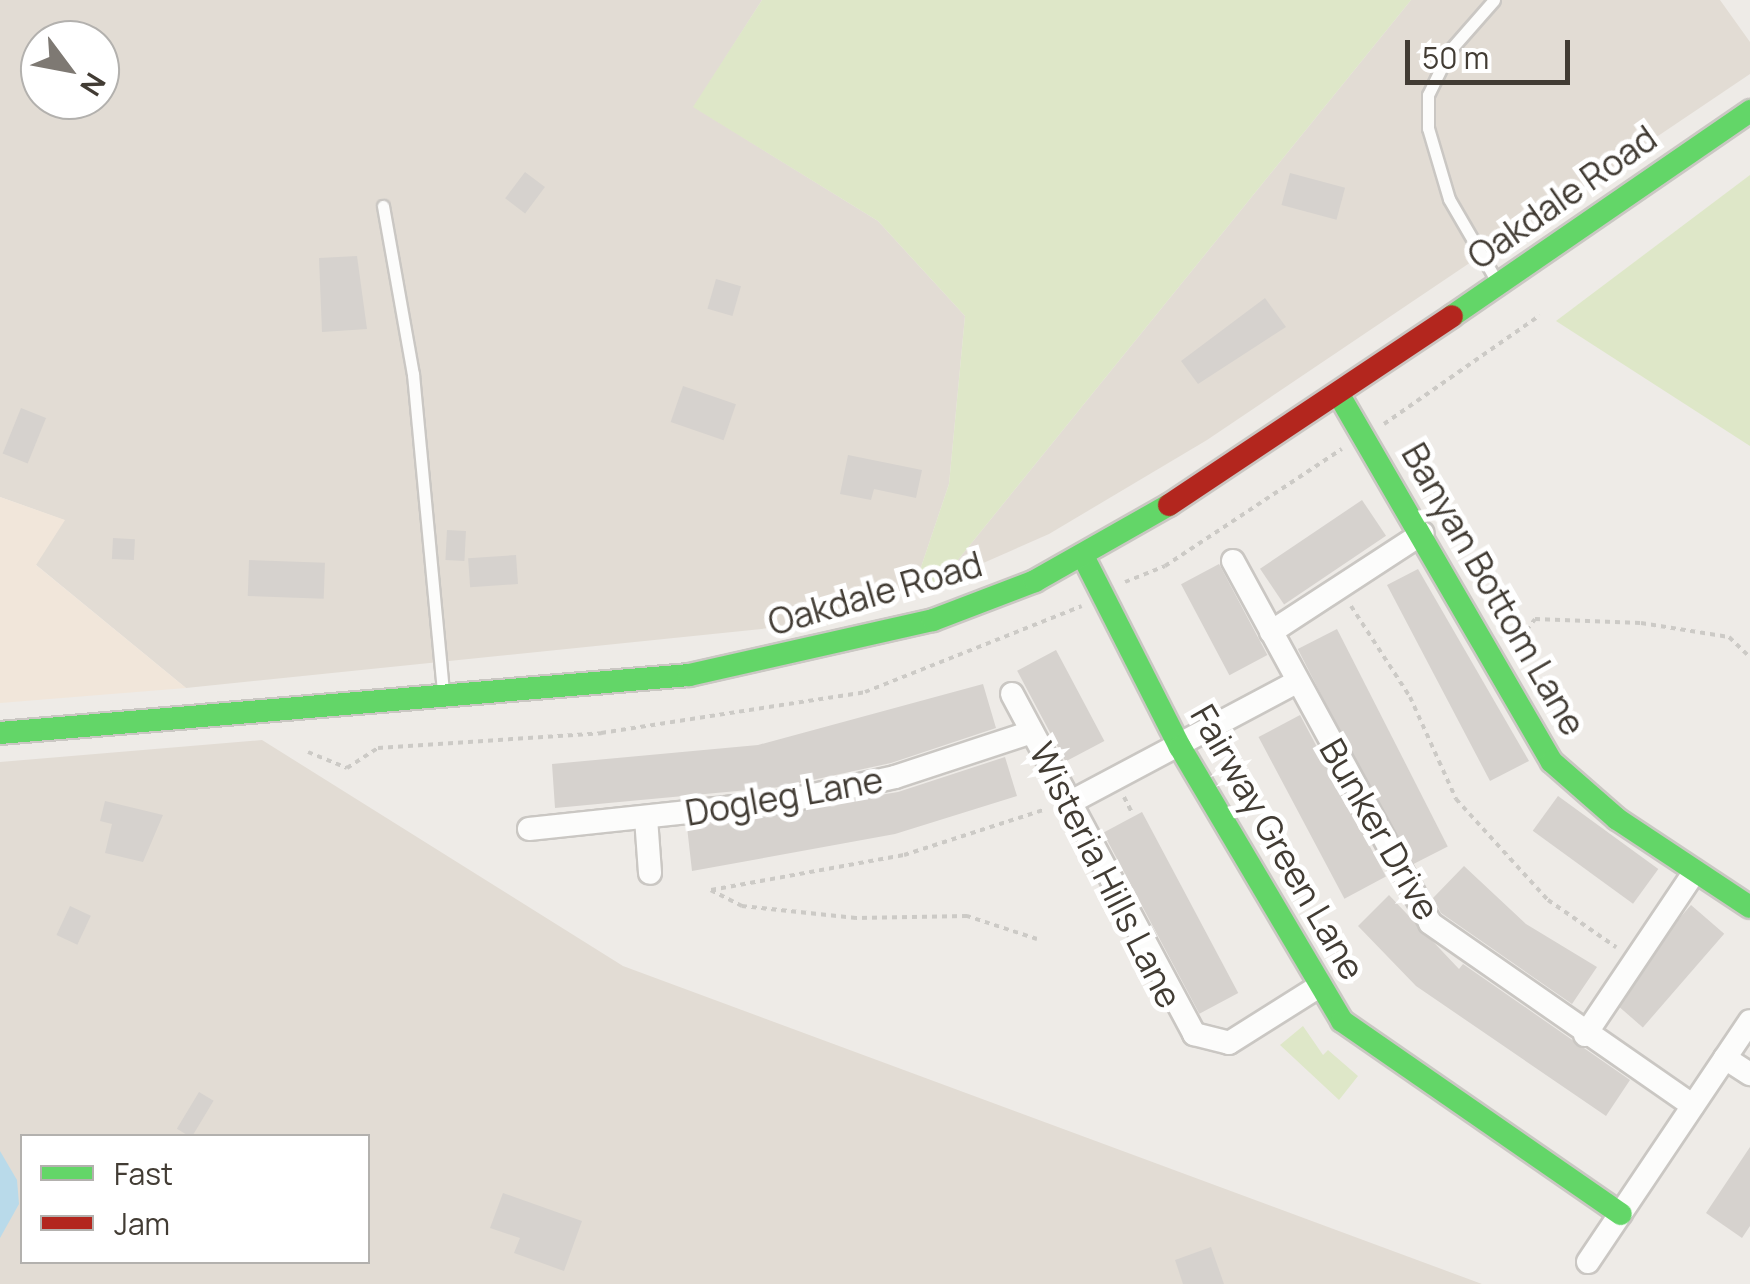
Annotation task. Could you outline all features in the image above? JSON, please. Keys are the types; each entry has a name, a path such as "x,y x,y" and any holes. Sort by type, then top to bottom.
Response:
{"main road":[{"name":"Oakdale Road","path":"0,733 444,698 778,659 933,620 1083,556 1338,395 1750,111"},
{"name":"Banyan Bottom Lane","path":"1338,395 1423,533 1552,762 1617,819 1750,907"},
{"name":"Fairway Green Lane","path":"1083,556 1180,747 1318,987 1342,1021 1384,1054 1621,1214"}],"street":[{"path":"1271,632 1423,533"},
{"name":"Bunker Drive","path":"1233,561 1430,924 1692,1106"},
{"path":"1060,805 1180,747 1297,682"},
{"name":"Wisteria Hills Lane","path":"1012,694 1032,732 1060,805 1194,1034 1229,1043 1318,987"},
{"name":"Dogleg Lane","path":"529,828 646,818 876,781 1032,732"},
{"path":"646,818 650,873"},
{"path":"1585,1035 1695,871"},
{"path":"1588,1262 1750,1020"},
{"path":"1725,1058 1750,1074"}],"lane":[{"path":"1494,0 1450,50 1428,94 1428,128 1449,199 1498,284"},
{"path":"383,206 413,374 444,698"}],"path":[{"path":"1119,584 1166,566 1540,315"},
{"path":"1346,598 1410,698 1456,799 1548,900 1625,953"},
{"path":"308,752 347,768 378,748 602,733 865,692 986,650 1089,602"},
{"path":"1510,654 1530,622 1542,619 1714,633 1750,658"},
{"path":"1037,939 966,916 856,918 742,906 712,890 904,855 1060,805"}],"shaded area":[{"path":"0,0 762,0 694,107 878,221 965,316 949,484 914,588 780,627 186,688 35,564 64,520 0,497"},
{"path":"1411,0 1720,0 1750,42 1750,74 1207,440 1049,534 940,582"},
{"path":"0,497 65,520 36,565 186,688 0,703"},
{"path":"262,740 623,966 1482,1284 0,1284 0,762"}],"green space":[{"path":"762,0 1411,0 940,582 914,588 949,484 965,316 878,221 693,107"},
{"path":"1750,175 1750,446 1556,321"},
{"path":"1303,1026 1323,1055 1328,1050 1358,1076 1339,1100 1280,1045"}],"water":[{"path":"0,1151 17,1180 19,1204 0,1238"}],"building":[{"path":"525,172 545,187 525,213 505,198"},
{"path":"1290,173 1345,188 1337,220 1281,205"},
{"path":"357,256 367,329 322,332 319,258"},
{"path":"716,279 741,286 732,316 707,309"},
{"path":"1265,298 1286,327 1198,384 1181,361"},
{"path":"683,386 736,404 724,440 671,422"},
{"path":"21,408 46,418 28,464 3,453"},
{"path":"848,455 922,470 916,498 874,489 871,500 840,494"},
{"path":"1362,500 1386,536 1284,604 1260,569"},
{"path":"447,530 466,531 464,561 445,560"},
{"path":"113,538 135,539 134,560 112,559"},
{"path":"516,555 518,584 470,587 468,558"},
{"path":"249,560 325,563 324,599 248,596"},
{"path":"1219,564 1267,655 1229,675 1181,584"},
{"path":"1418,569 1529,761 1490,781 1387,585"},
{"path":"1337,629 1448,846 1409,866 1298,649"},
{"path":"1056,650 1104,741 1066,762 1017,671"},
{"path":"983,684 996,728 891,763 780,787 555,808 552,764 758,745"},
{"path":"1300,715 1386,877 1344,899 1259,737"},
{"path":"1005,757 1017,796 895,834 692,871 687,827 898,792"},
{"path":"1558,796 1658,869 1633,904 1533,831"},
{"path":"105,801 163,815 143,862 105,853 112,824 100,821"},
{"path":"1142,812 1238,993 1199,1014 1103,833"},
{"path":"1464,866 1526,924 1597,967 1572,1004 1441,913 1433,898"},
{"path":"1389,895 1459,969 1463,964 1630,1080 1606,1116 1416,986 1358,926"},
{"path":"1691,905 1724,934 1643,1027 1610,999"},
{"path":"70,906 91,916 77,945 56,935"},
{"path":"199,1092 214,1101 194,1134 185,1134 177,1129"},
{"path":"1750,1147 1750,1226 1742,1238 1706,1213"},
{"path":"503,1193 582,1221 564,1271 514,1253 520,1238 490,1228"},
{"path":"1211,1247 1224,1284 1183,1284 1175,1260"}],"traffic: fast":[{"path":"1452,316 1750,111"},
{"path":"1339,395 1552,762 1617,819 1750,907"},
{"path":"0,733 689,675 933,620 1035,581 1169,505"},
{"path":"1083,556 1180,747 1342,1021 1621,1214"}],"traffic: jam":[{"path":"1169,505 1452,316"}]}
